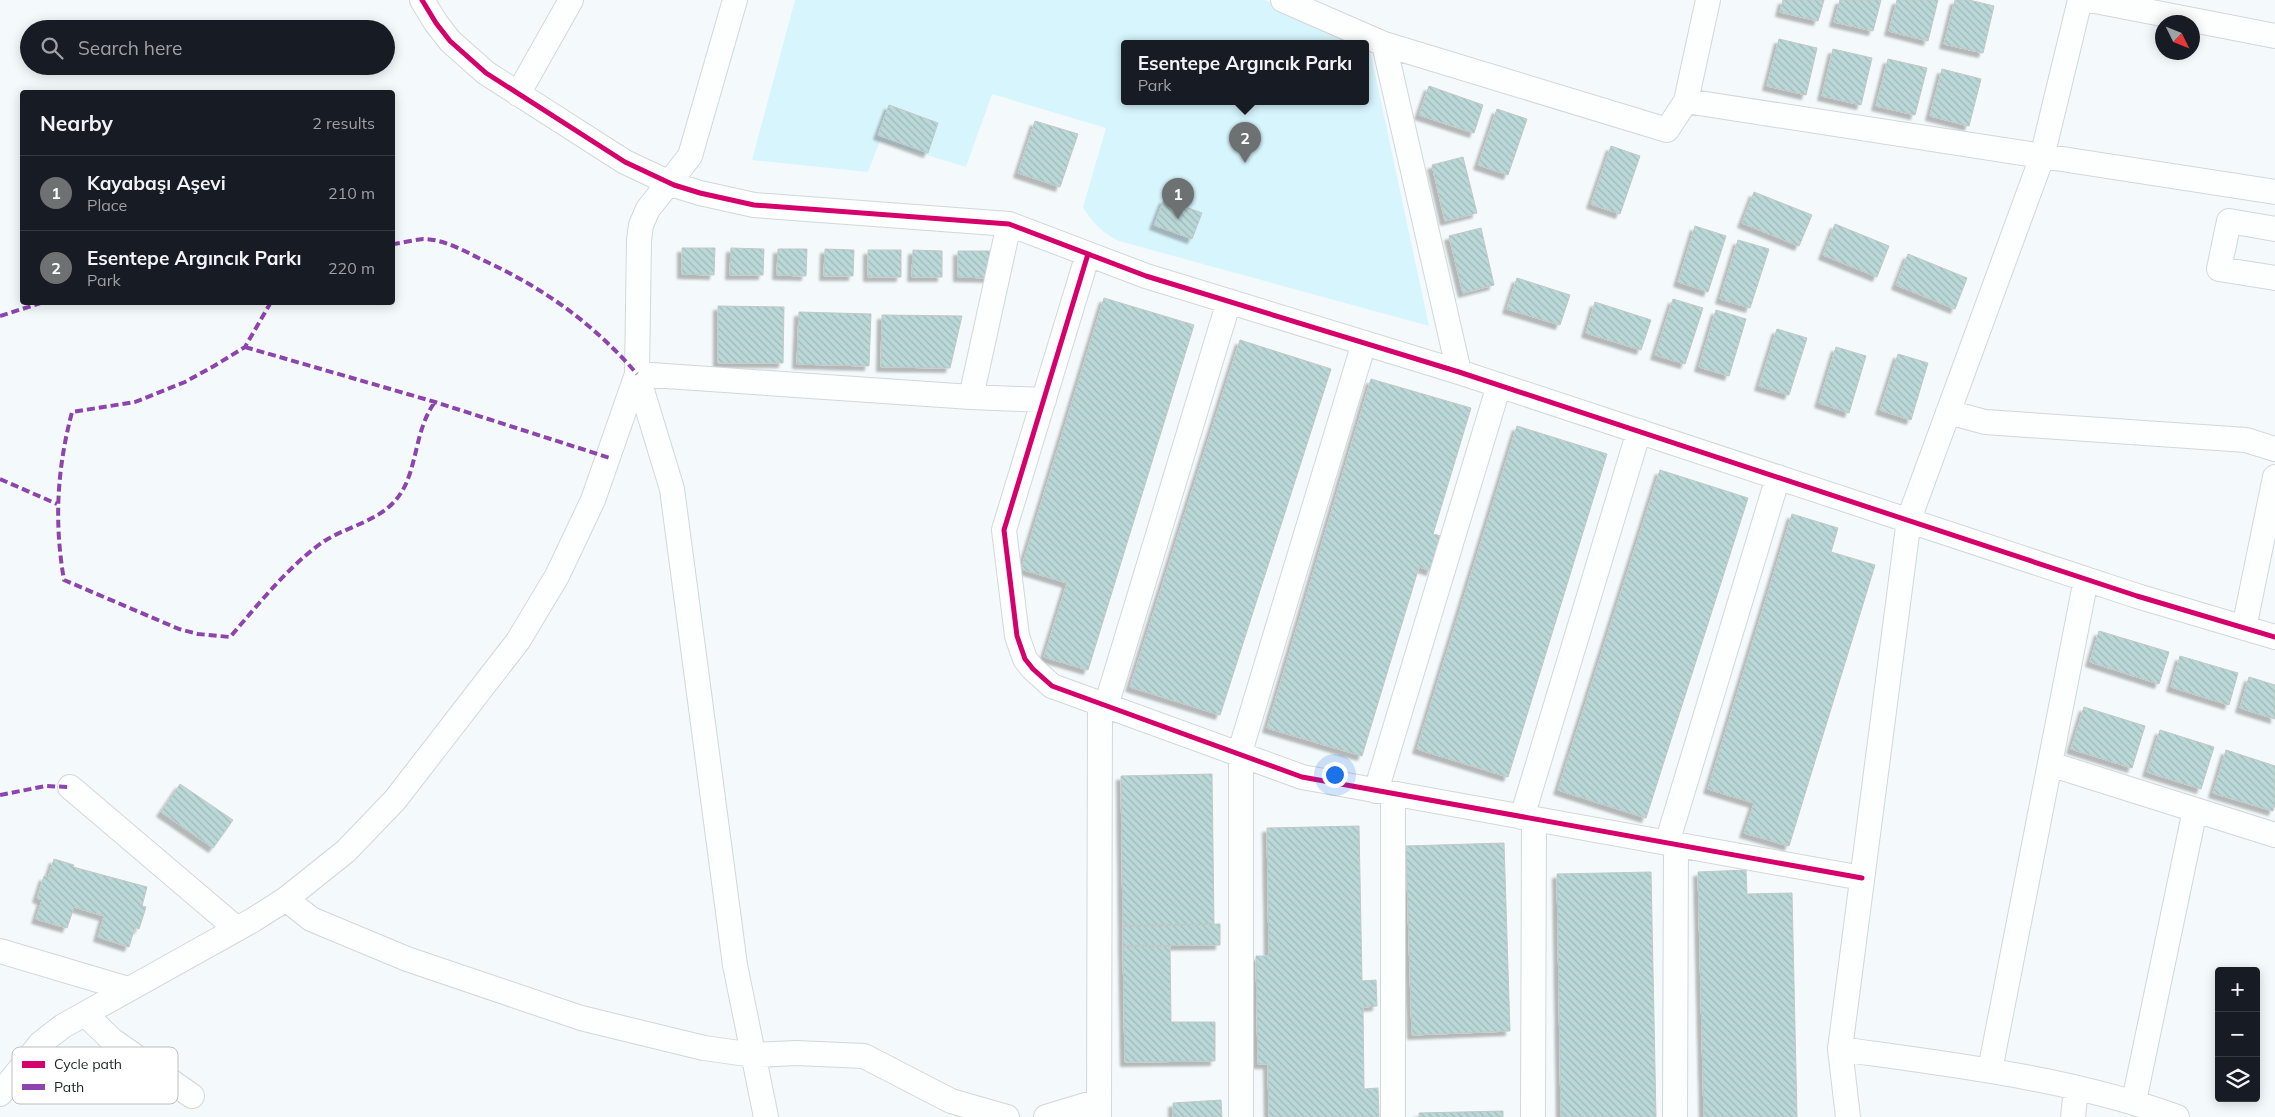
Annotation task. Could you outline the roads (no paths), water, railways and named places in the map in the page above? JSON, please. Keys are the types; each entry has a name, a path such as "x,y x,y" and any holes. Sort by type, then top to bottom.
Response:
{"street":[{"path":"422,0 436,23 466,57 518,94 625,162 668,182 700,193 754,205 1009,224 1146,276 1459,372 2086,579 2275,637"},
{"path":"518,94 571,0"},
{"path":"735,0 690,156 648,209 641,225 639,240 637,374 672,489 736,965 766,1117"},
{"path":"1283,0 1384,44 1667,130 1686,101 1708,0"},
{"path":"1848,1117 1840,1049 1909,520 2042,157 2080,0"},
{"path":"2090,0 2275,36"},
{"path":"1384,44 1459,372"},
{"path":"1686,101 2275,192"},
{"path":"2275,229 2228,221 2219,270 2275,278"},
{"path":"970,397 1009,224"},
{"path":"1088,254 1004,530 1017,636 1025,659 1042,679 1052,686 1302,778 1862,878"},
{"path":"1046,1117 1099,1109 1103,705 1228,301"},
{"path":"1241,1117 1240,755 1364,343"},
{"path":"637,374 970,397 1044,400"},
{"path":"38,1047 85,1014 237,929 286,899 346,851 373,824 455,724 518,640 557,576 593,500 637,374"},
{"path":"1393,1117 1385,792 1499,385"},
{"path":"1948,412 1985,422 2246,440 2275,448"},
{"path":"1534,1117 1528,818 1639,431"},
{"path":"1675,1117 1671,844 1778,477"},
{"path":"2244,628 2275,477"},
{"path":"1990,1070 2086,579"},
{"path":"2050,764 2275,835"},
{"path":"70,787 237,929"},
{"path":"2134,1101 2196,810"},
{"path":"286,899 311,918 460,978 581,1018 704,1048 754,1055 796,1053 864,1056 951,1101 1007,1117"},
{"path":"0,951 128,989"},
{"path":"85,1014 122,1047"},
{"path":"1840,1049 1990,1070 2134,1101 2178,1117"},
{"path":"0,1094 12,1079"},
{"path":"178,1086 192,1096"},
{"path":"2073,1117 2076,1088"}],"place":[{"name":"Esentepe Argıncık Parkı","path":"1245,163"},
{"name":"Kayabaşı Aşevi","path":"1178,219"}]}
